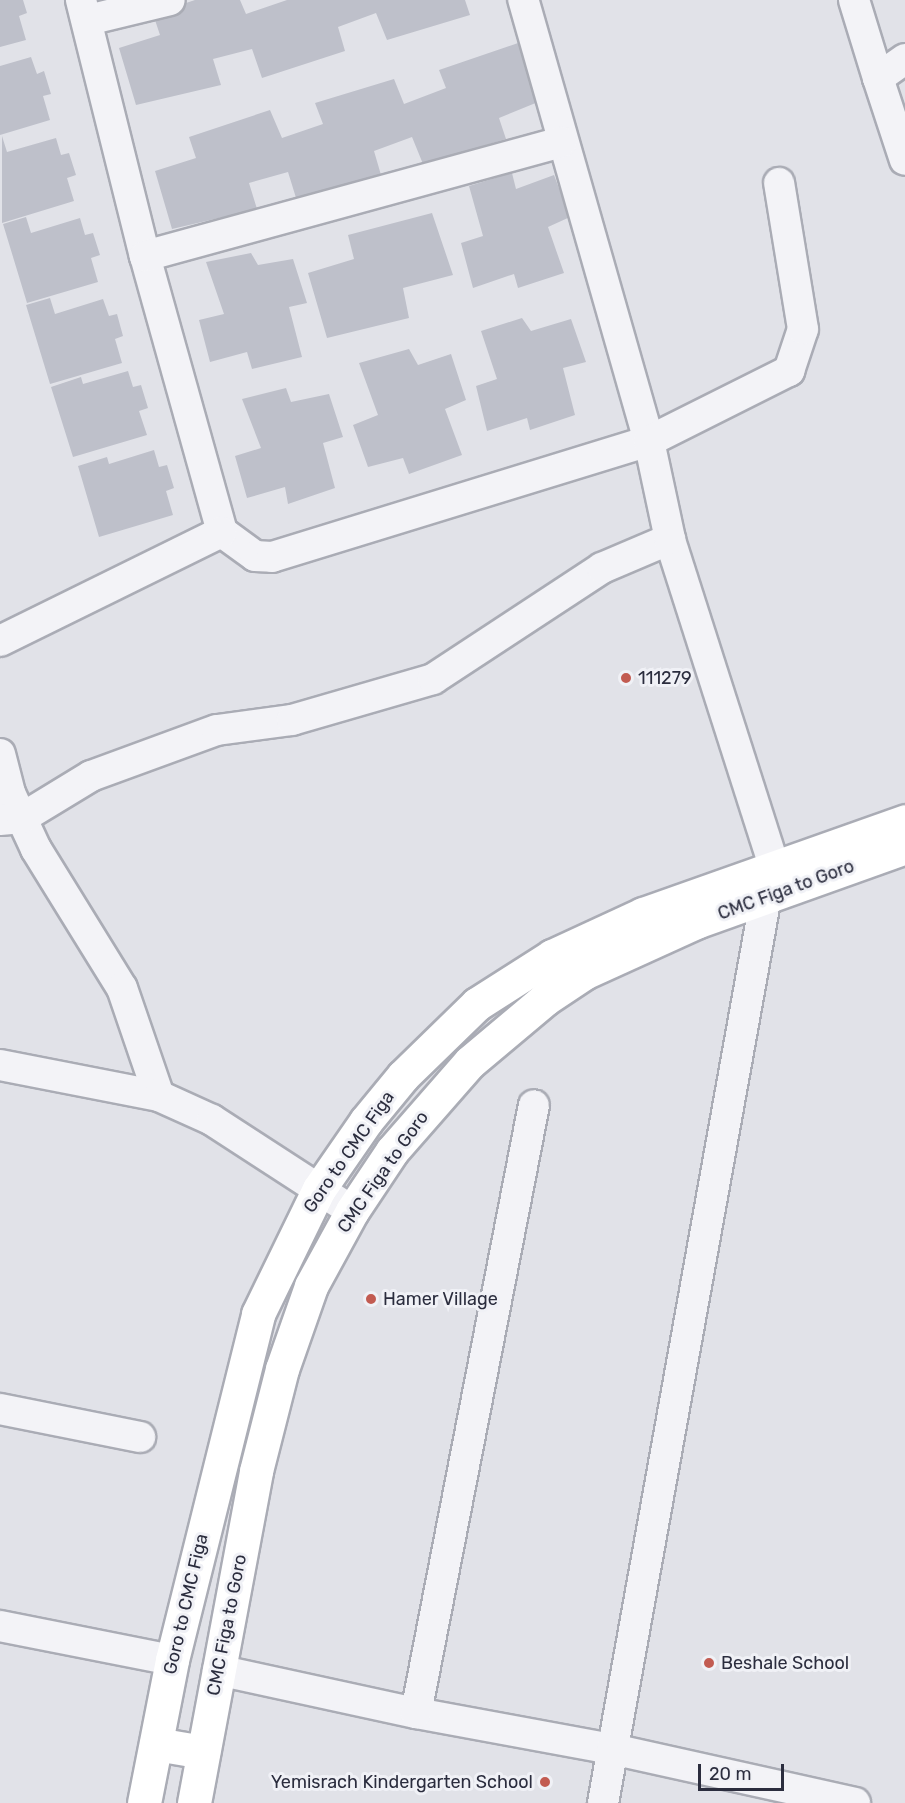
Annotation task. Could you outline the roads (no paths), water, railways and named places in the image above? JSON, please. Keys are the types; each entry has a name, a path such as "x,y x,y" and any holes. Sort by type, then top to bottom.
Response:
{"main road":[{"path":"755,882 905,821"},
{"name":"CMC Figa to Goro","path":"194,1803 268,1416 311,1286 352,1211 431,1103 470,1062 545,999 584,973 625,954 755,882 905,847"},
{"name":"Goro to CMC Figa","path":"144,1803 172,1660 258,1314 319,1189 403,1076 477,1005 552,956 595,934 755,882"},
{"path":"156,1744 204,1752"}],"street":[{"path":"170,0 84,10 146,256 222,532 255,556 272,557 649,441 789,371 803,329 779,183"},
{"path":"523,0 649,441 670,539 755,882 603,1803"},
{"path":"854,0 905,160"},
{"path":"878,78 905,59"},
{"path":"146,256 562,142"},
{"path":"0,641 222,532"},
{"path":"11,819 91,776 217,730 292,720 434,679 602,568 670,539"},
{"path":"0,754 10,793 11,819 36,849 122,988 159,1096"},
{"path":"0,1065 159,1096 212,1120 352,1211"},
{"path":"417,1713 534,1106"},
{"path":"0,1409 140,1437"},
{"path":"1,1629 172,1660"},
{"path":"218,1670 417,1713 612,1749 855,1803"}],"place":[{"name":"111279","path":"626,678"},
{"name":"Hamer Village","path":"371,1299"},
{"name":"Beshale School","path":"709,1663"},
{"name":"Yemisrach Kindergarten School","path":"545,1782"}]}
